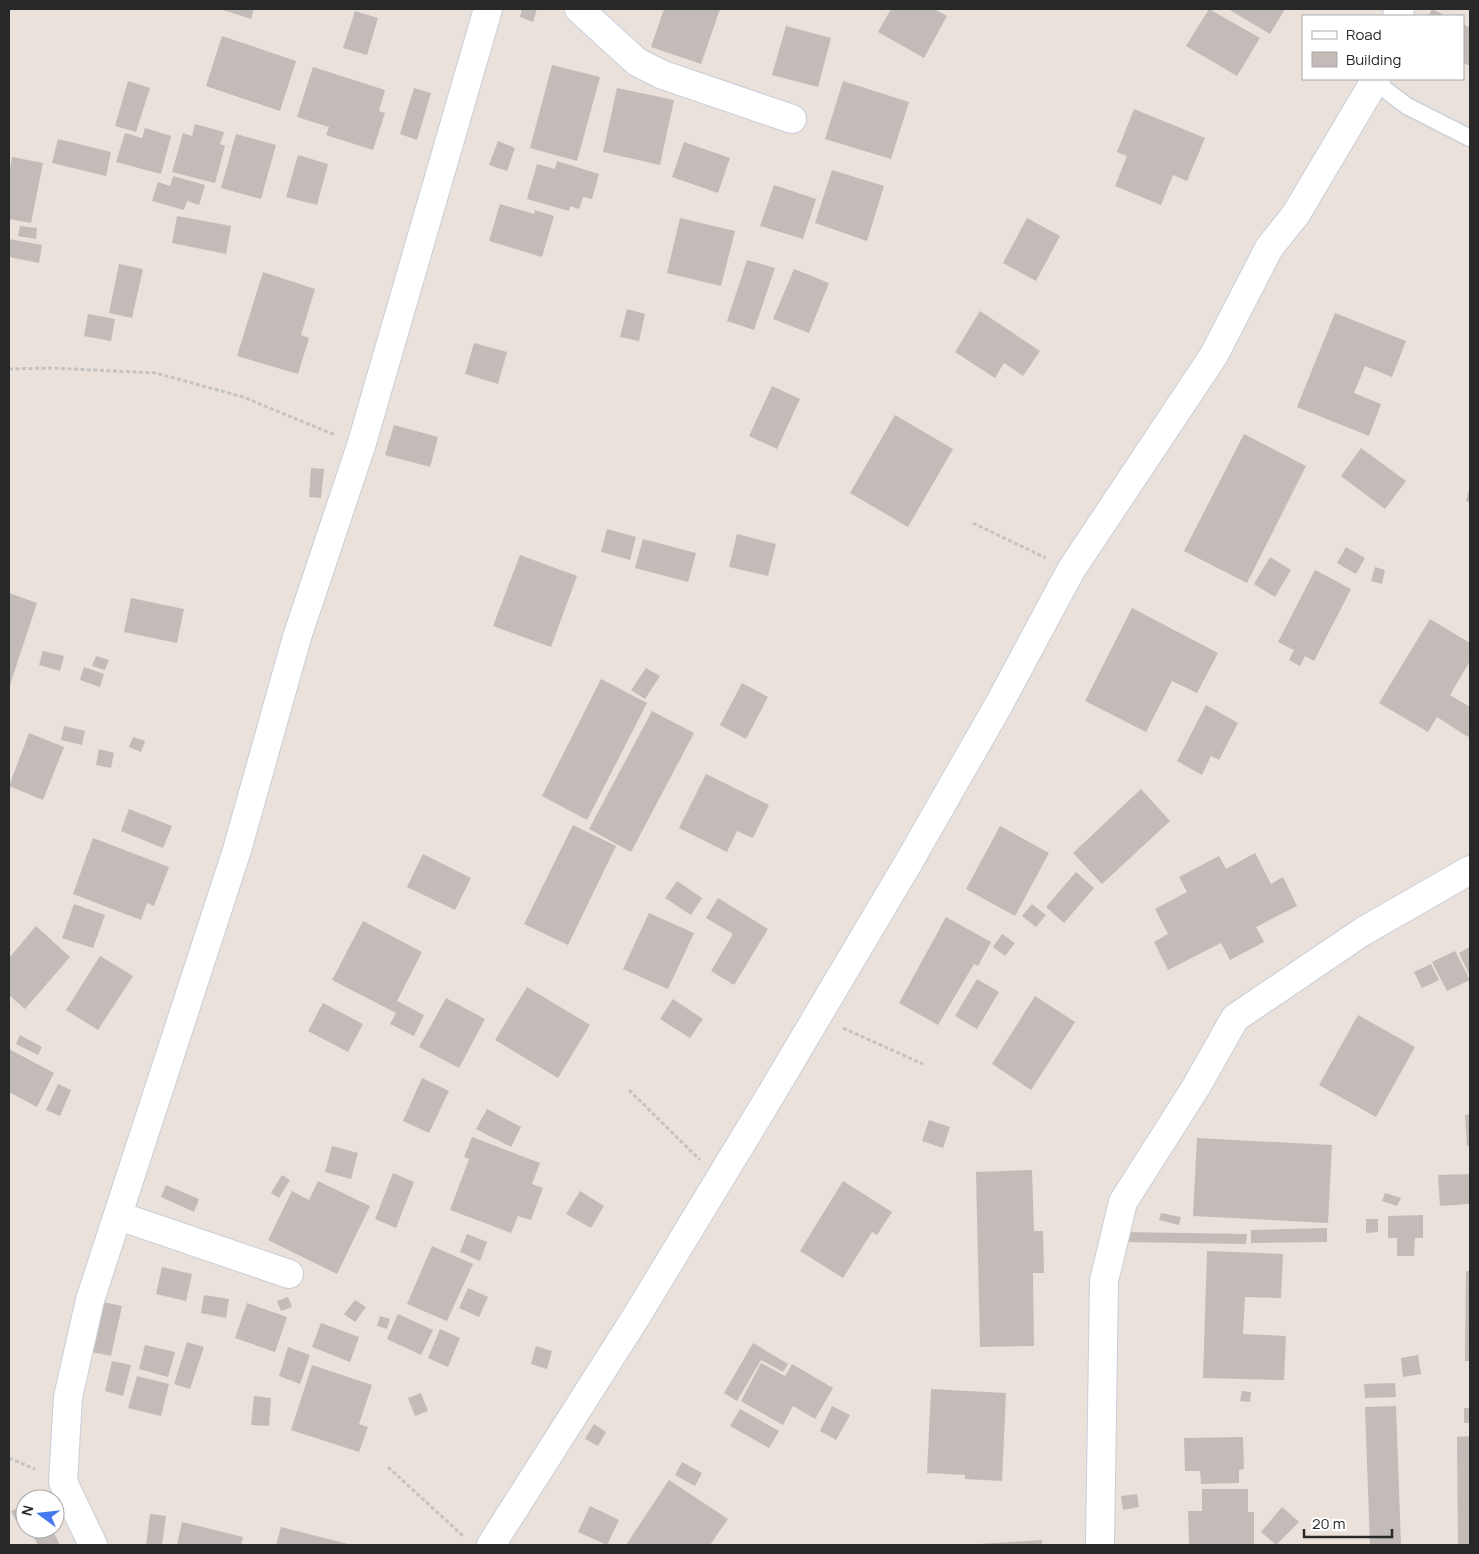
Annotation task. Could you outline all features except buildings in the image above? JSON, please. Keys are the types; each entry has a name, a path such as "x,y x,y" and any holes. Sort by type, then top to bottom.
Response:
{"street":[{"path":"93,1545 63,1482 68,1397 90,1300 237,850 297,637 360,446 488,9"},
{"path":"580,9 637,62 663,75 792,119"},
{"path":"479,1542 636,1317 907,866 998,706 1071,570 1214,355 1269,248 1296,214 1375,80"},
{"path":"1100,1545 1104,1281 1123,1202 1196,1087 1235,1018 1362,932 1470,870"},
{"path":"119,1216 290,1274"}],"lane":[{"path":"1375,80 1407,106 1470,138"}],"path":[{"path":"9,369 51,368 156,373 243,397 360,446"},
{"path":"973,523 1071,570"},
{"path":"817,1016 923,1064"},
{"path":"629,1090 720,1179"},
{"path":"388,1467 479,1542"}]}
